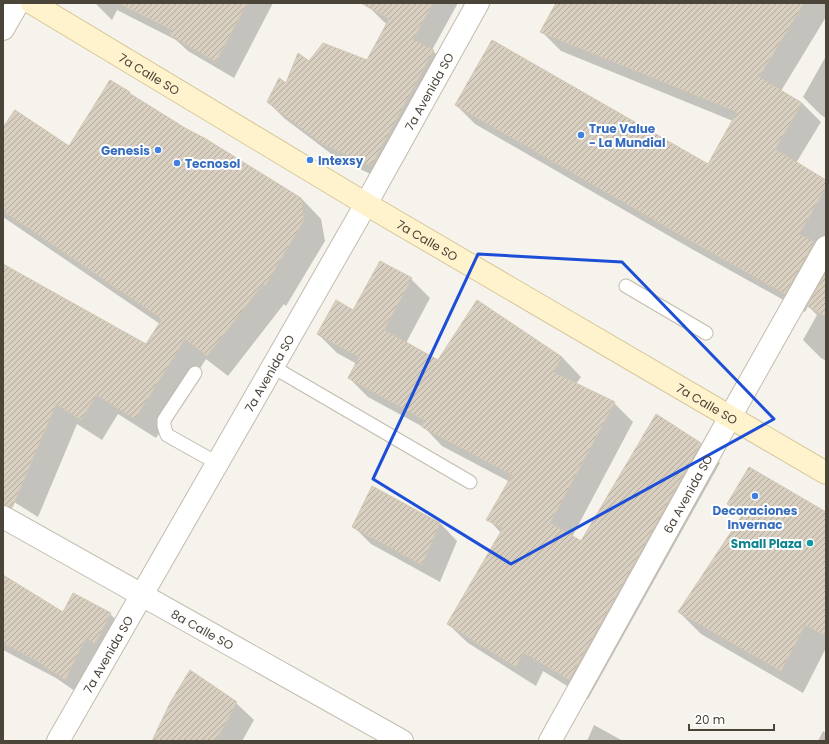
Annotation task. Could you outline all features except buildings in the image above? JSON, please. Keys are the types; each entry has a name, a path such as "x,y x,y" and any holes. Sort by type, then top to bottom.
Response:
{"main road":[{"name":"7a Calle SO","path":"32,3 366,204 826,473"}],"street":[{"path":"3,29 18,3"},
{"name":"7a Avenida SO","path":"58,741 366,204 478,3"},
{"name":"6a Avenida SO","path":"550,741 730,417 826,248"},
{"name":"8a Calle SO","path":"3,517 402,741"}],"lane":[{"path":"626,286 706,333"},
{"path":"272,367 470,482"},
{"path":"195,373 164,420 164,426 167,435 218,463"}],"highlighted area":[{"path":"478,254 622,262 774,419 511,564 373,479"}],"place":[{"name":"True Value - La Mundial","path":"581,135"},
{"name":"Genesis","path":"158,150"},
{"name":"Intexsy","path":"310,160"},
{"name":"Tecnosol","path":"177,163"},
{"name":"Decoraciones Invernac","path":"755,496"},
{"name":"Small Plaza","path":"810,543"}]}
